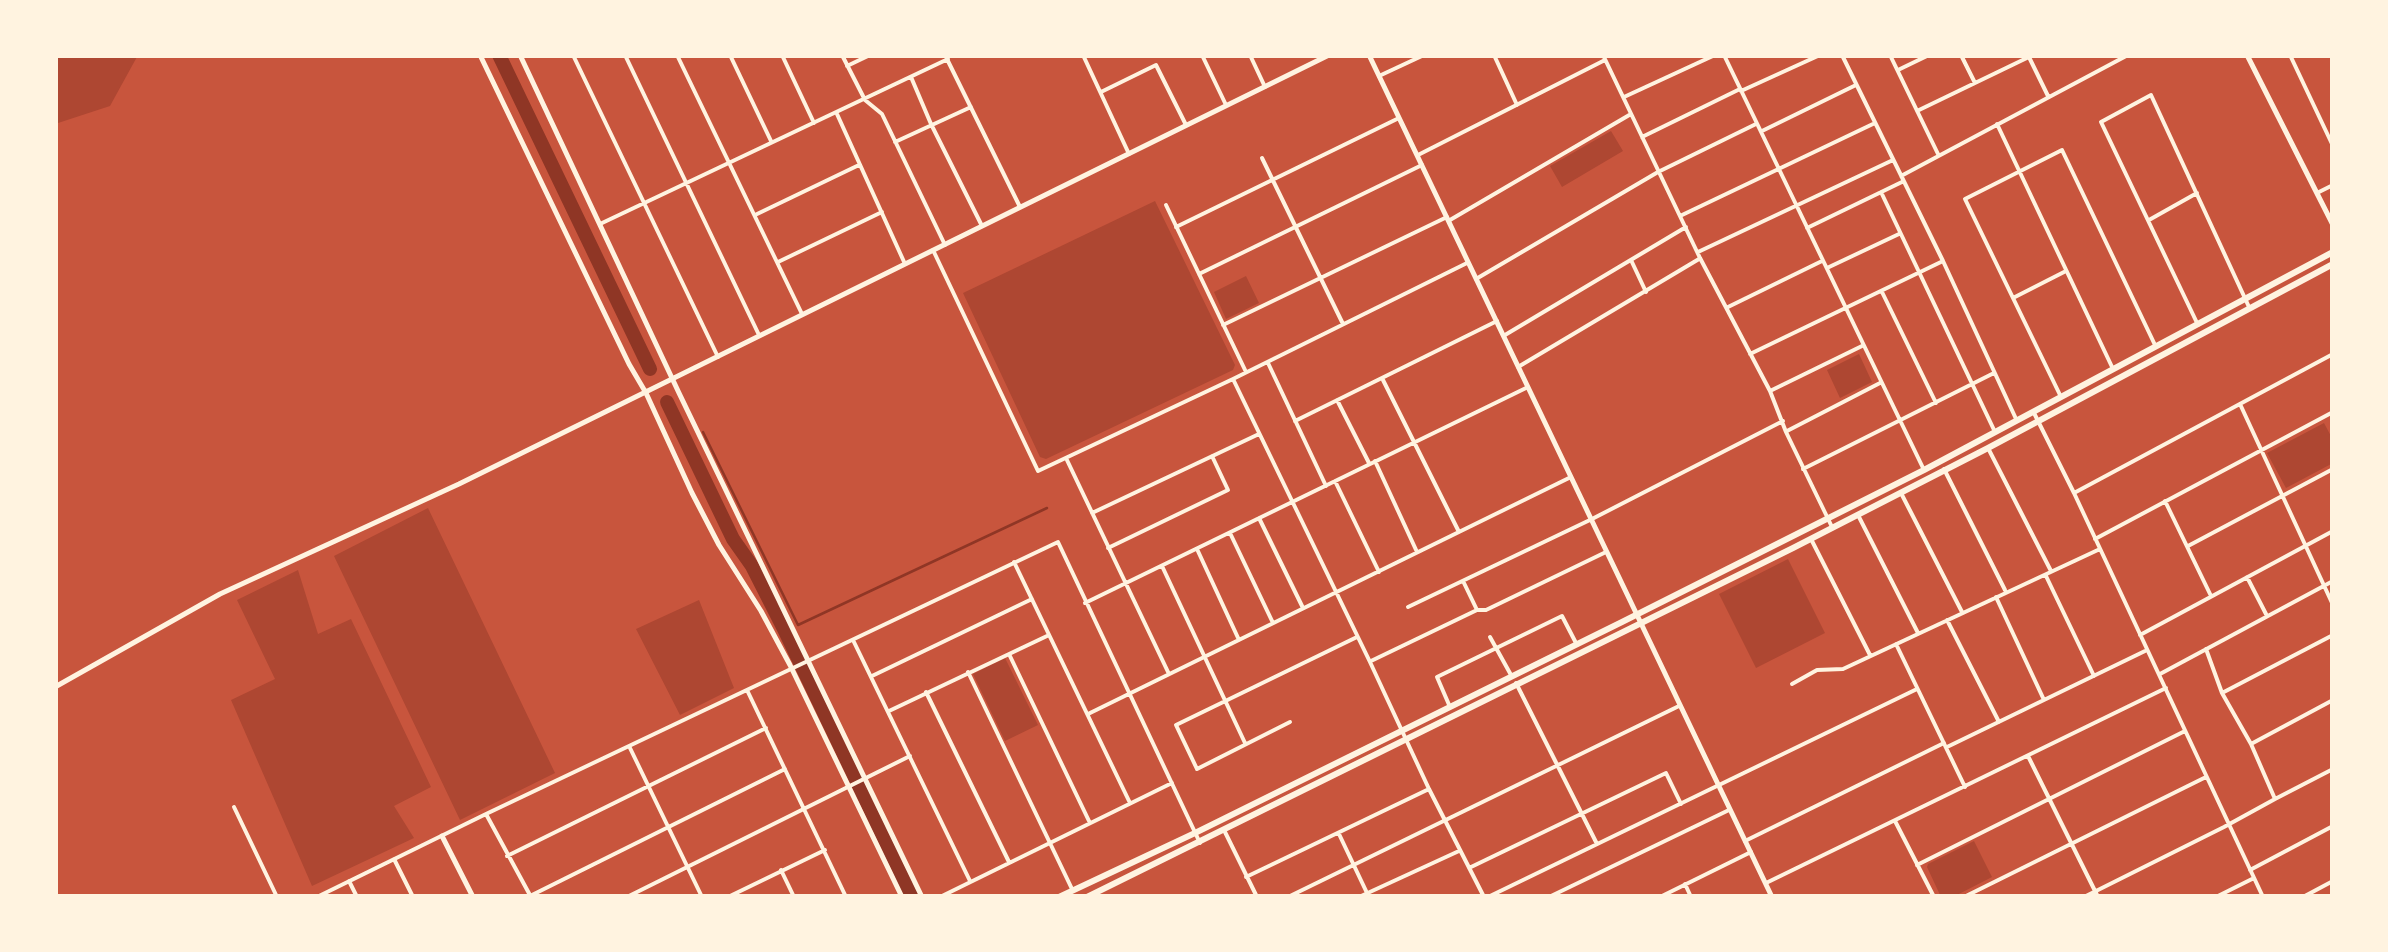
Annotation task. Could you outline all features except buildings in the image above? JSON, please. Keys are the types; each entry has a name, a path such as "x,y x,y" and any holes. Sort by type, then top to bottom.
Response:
{"main road":[{"path":"1060,897 1512,677 1924,470 2333,252"},
{"path":"1087,897 1812,539 2333,264"}],"street":[{"path":"480,55 719,545 794,668 902,897"},
{"path":"520,55 922,897"},
{"path":"573,55 718,357"},
{"path":"626,55 760,336"},
{"path":"678,55 802,314"},
{"path":"730,55 772,143"},
{"path":"782,55 814,123"},
{"path":"842,55 864,100 882,114 945,244"},
{"path":"848,66 870,55"},
{"path":"1083,55 1129,154"},
{"path":"1202,55 1226,105"},
{"path":"1250,55 1266,87"},
{"path":"55,688 220,594 459,484 1329,55"},
{"path":"1369,55 1772,897"},
{"path":"1380,76 1424,55"},
{"path":"1494,55 1516,105"},
{"path":"1624,98 1715,55"},
{"path":"1724,55 1924,470"},
{"path":"1642,137 1820,55"},
{"path":"1842,55 2018,422"},
{"path":"1890,55 1939,156"},
{"path":"1898,70 1929,55"},
{"path":"1961,55 1975,83"},
{"path":"1807,228 1881,192 1939,156 2128,55"},
{"path":"2248,55 2333,226"},
{"path":"2290,55 2333,146"},
{"path":"1917,112 2030,56 2048,97"},
{"path":"600,224 947,57 1021,208"},
{"path":"1418,155 1604,58 1770,391 1832,528"},
{"path":"1101,92 1156,65 1186,125"},
{"path":"911,77 982,227"},
{"path":"1760,132 1856,85"},
{"path":"2198,325 2101,122 2151,95 2250,308"},
{"path":"895,142 970,107"},
{"path":"837,112 906,264"},
{"path":"1223,325 1448,219 1631,114"},
{"path":"1176,227 1399,118"},
{"path":"1680,216 1875,123"},
{"path":"1475,280 1658,172 1756,124"},
{"path":"1997,124 2114,370"},
{"path":"2061,397 1965,199 2018,171 2062,150 2156,347"},
{"path":"1262,158 1343,324"},
{"path":"1518,367 1646,292 1699,255 1893,160"},
{"path":"755,214 860,165"},
{"path":"1199,274 1422,165"},
{"path":"2317,193 2333,185"},
{"path":"1881,192 1996,433"},
{"path":"2149,220 2197,193"},
{"path":"1166,206 1246,372"},
{"path":"778,262 882,212"},
{"path":"1504,336 1686,227"},
{"path":"1826,268 1899,234"},
{"path":"933,250 1038,470 1467,263"},
{"path":"1630,260 1646,292"},
{"path":"1726,308 1822,261"},
{"path":"1750,354 1944,262"},
{"path":"2013,298 2066,271"},
{"path":"1882,292 1936,402"},
{"path":"1295,421 1497,321"},
{"path":"1770,391 1862,346"},
{"path":"2074,493 2333,354"},
{"path":"1267,362 1326,486"},
{"path":"1803,469 1994,373"},
{"path":"1382,378 1459,532"},
{"path":"1233,379 1429,789 1486,897 1918,689"},
{"path":"1786,432 1880,383"},
{"path":"1085,603 1528,387"},
{"path":"1337,400 1418,552"},
{"path":"2240,404 2333,605"},
{"path":"2034,412 2262,897"},
{"path":"2095,539 2333,412"},
{"path":"1408,607 1783,421"},
{"path":"1092,513 1260,433"},
{"path":"1988,448 2094,676"},
{"path":"1108,548 1228,490 1212,456"},
{"path":"1066,458 1169,674"},
{"path":"2188,546 2333,469"},
{"path":"1944,470 2006,592"},
{"path":"1088,714 1571,477"},
{"path":"1335,481 1379,572"},
{"path":"1901,493 1962,612"},
{"path":"2165,502 2211,597"},
{"path":"1858,515 1918,634"},
{"path":"1259,518 1304,608"},
{"path":"2140,635 2333,530"},
{"path":"1230,533 1273,624"},
{"path":"1812,539 1870,656"},
{"path":"317,897 1058,542 1200,843"},
{"path":"1197,549 1239,640"},
{"path":"1792,684 1817,670 1842,669 2100,549"},
{"path":"1370,662 1606,552"},
{"path":"1014,562 1130,803"},
{"path":"1162,566 1245,744"},
{"path":"2247,578 2268,616"},
{"path":"1463,581 1477,610"},
{"path":"2160,674 2333,581"},
{"path":"1996,597 2044,700"},
{"path":"872,676 1032,599"},
{"path":"1450,707 1436,677 1562,616 1577,644"},
{"path":"1947,620 1999,722"},
{"path":"889,711 1048,635"},
{"path":"2222,692 2333,635"},
{"path":"1290,722 1197,769 1176,725 1358,637"},
{"path":"1490,637 1598,844"},
{"path":"853,640 970,882"},
{"path":"1896,644 1965,786"},
{"path":"1745,841 2147,650"},
{"path":"2206,650 2222,692 2275,798"},
{"path":"1009,654 1090,823"},
{"path":"968,672 1073,890"},
{"path":"1766,883 2166,688"},
{"path":"748,690 846,897"},
{"path":"926,692 1009,862"},
{"path":"2251,744 2333,700"},
{"path":"1288,897 1681,705"},
{"path":"507,856 766,728"},
{"path":"1917,864 2185,731"},
{"path":"629,747 702,897"},
{"path":"627,897 910,756"},
{"path":"2028,756 2096,894"},
{"path":"486,814 530,896 786,768"},
{"path":"2084,897 2331,770 2333,778"},
{"path":"1469,868 1666,773 1682,804"},
{"path":"1964,897 2206,777"},
{"path":"940,897 1172,783"},
{"path":"1246,878 1429,789"},
{"path":"234,808 278,897"},
{"path":"1549,897 1730,809"},
{"path":"1895,821 1934,897"},
{"path":"2250,870 2333,826"},
{"path":"1224,830 1256,897"},
{"path":"1339,834 1367,894"},
{"path":"442,836 473,897"},
{"path":"728,897 824,850"},
{"path":"1359,897 1460,851"},
{"path":"1660,897 1751,852"},
{"path":"394,858 412,897"},
{"path":"781,870 794,897"},
{"path":"2216,897 2254,878"},
{"path":"349,881 357,897"},
{"path":"2303,897 2333,882"},
{"path":"1685,884 1691,897"}],"shaded area":[{"path":"55,55 138,55 110,106 55,124"},
{"path":"1611,131 1623,151 1562,187 1550,166"},
{"path":"1155,201 1235,365 1233,370 1046,459 1040,457 963,293"},
{"path":"1246,276 1259,303 1226,319 1214,292"},
{"path":"1859,354 1872,382 1840,398 1827,370"},
{"path":"2324,423 2333,440 2333,463 2286,488 2267,453"},
{"path":"428,508 555,773 460,820 334,556"},
{"path":"1788,559 1825,633 1756,668 1719,594"},
{"path":"298,570 318,634 351,619 431,787 394,806 414,838 312,886 231,700 275,679 237,600"},
{"path":"699,600 734,688 680,715 636,629"},
{"path":"1005,658 1038,725 1005,741 973,674"},
{"path":"1974,841 1992,877 1953,897 1941,897 1928,864"}],"waterway":[{"path":"499,55 650,369"},
{"path":"667,402 733,539 752,566 784,629 912,897"},
{"path":"703,432 798,625 1047,508"}]}
